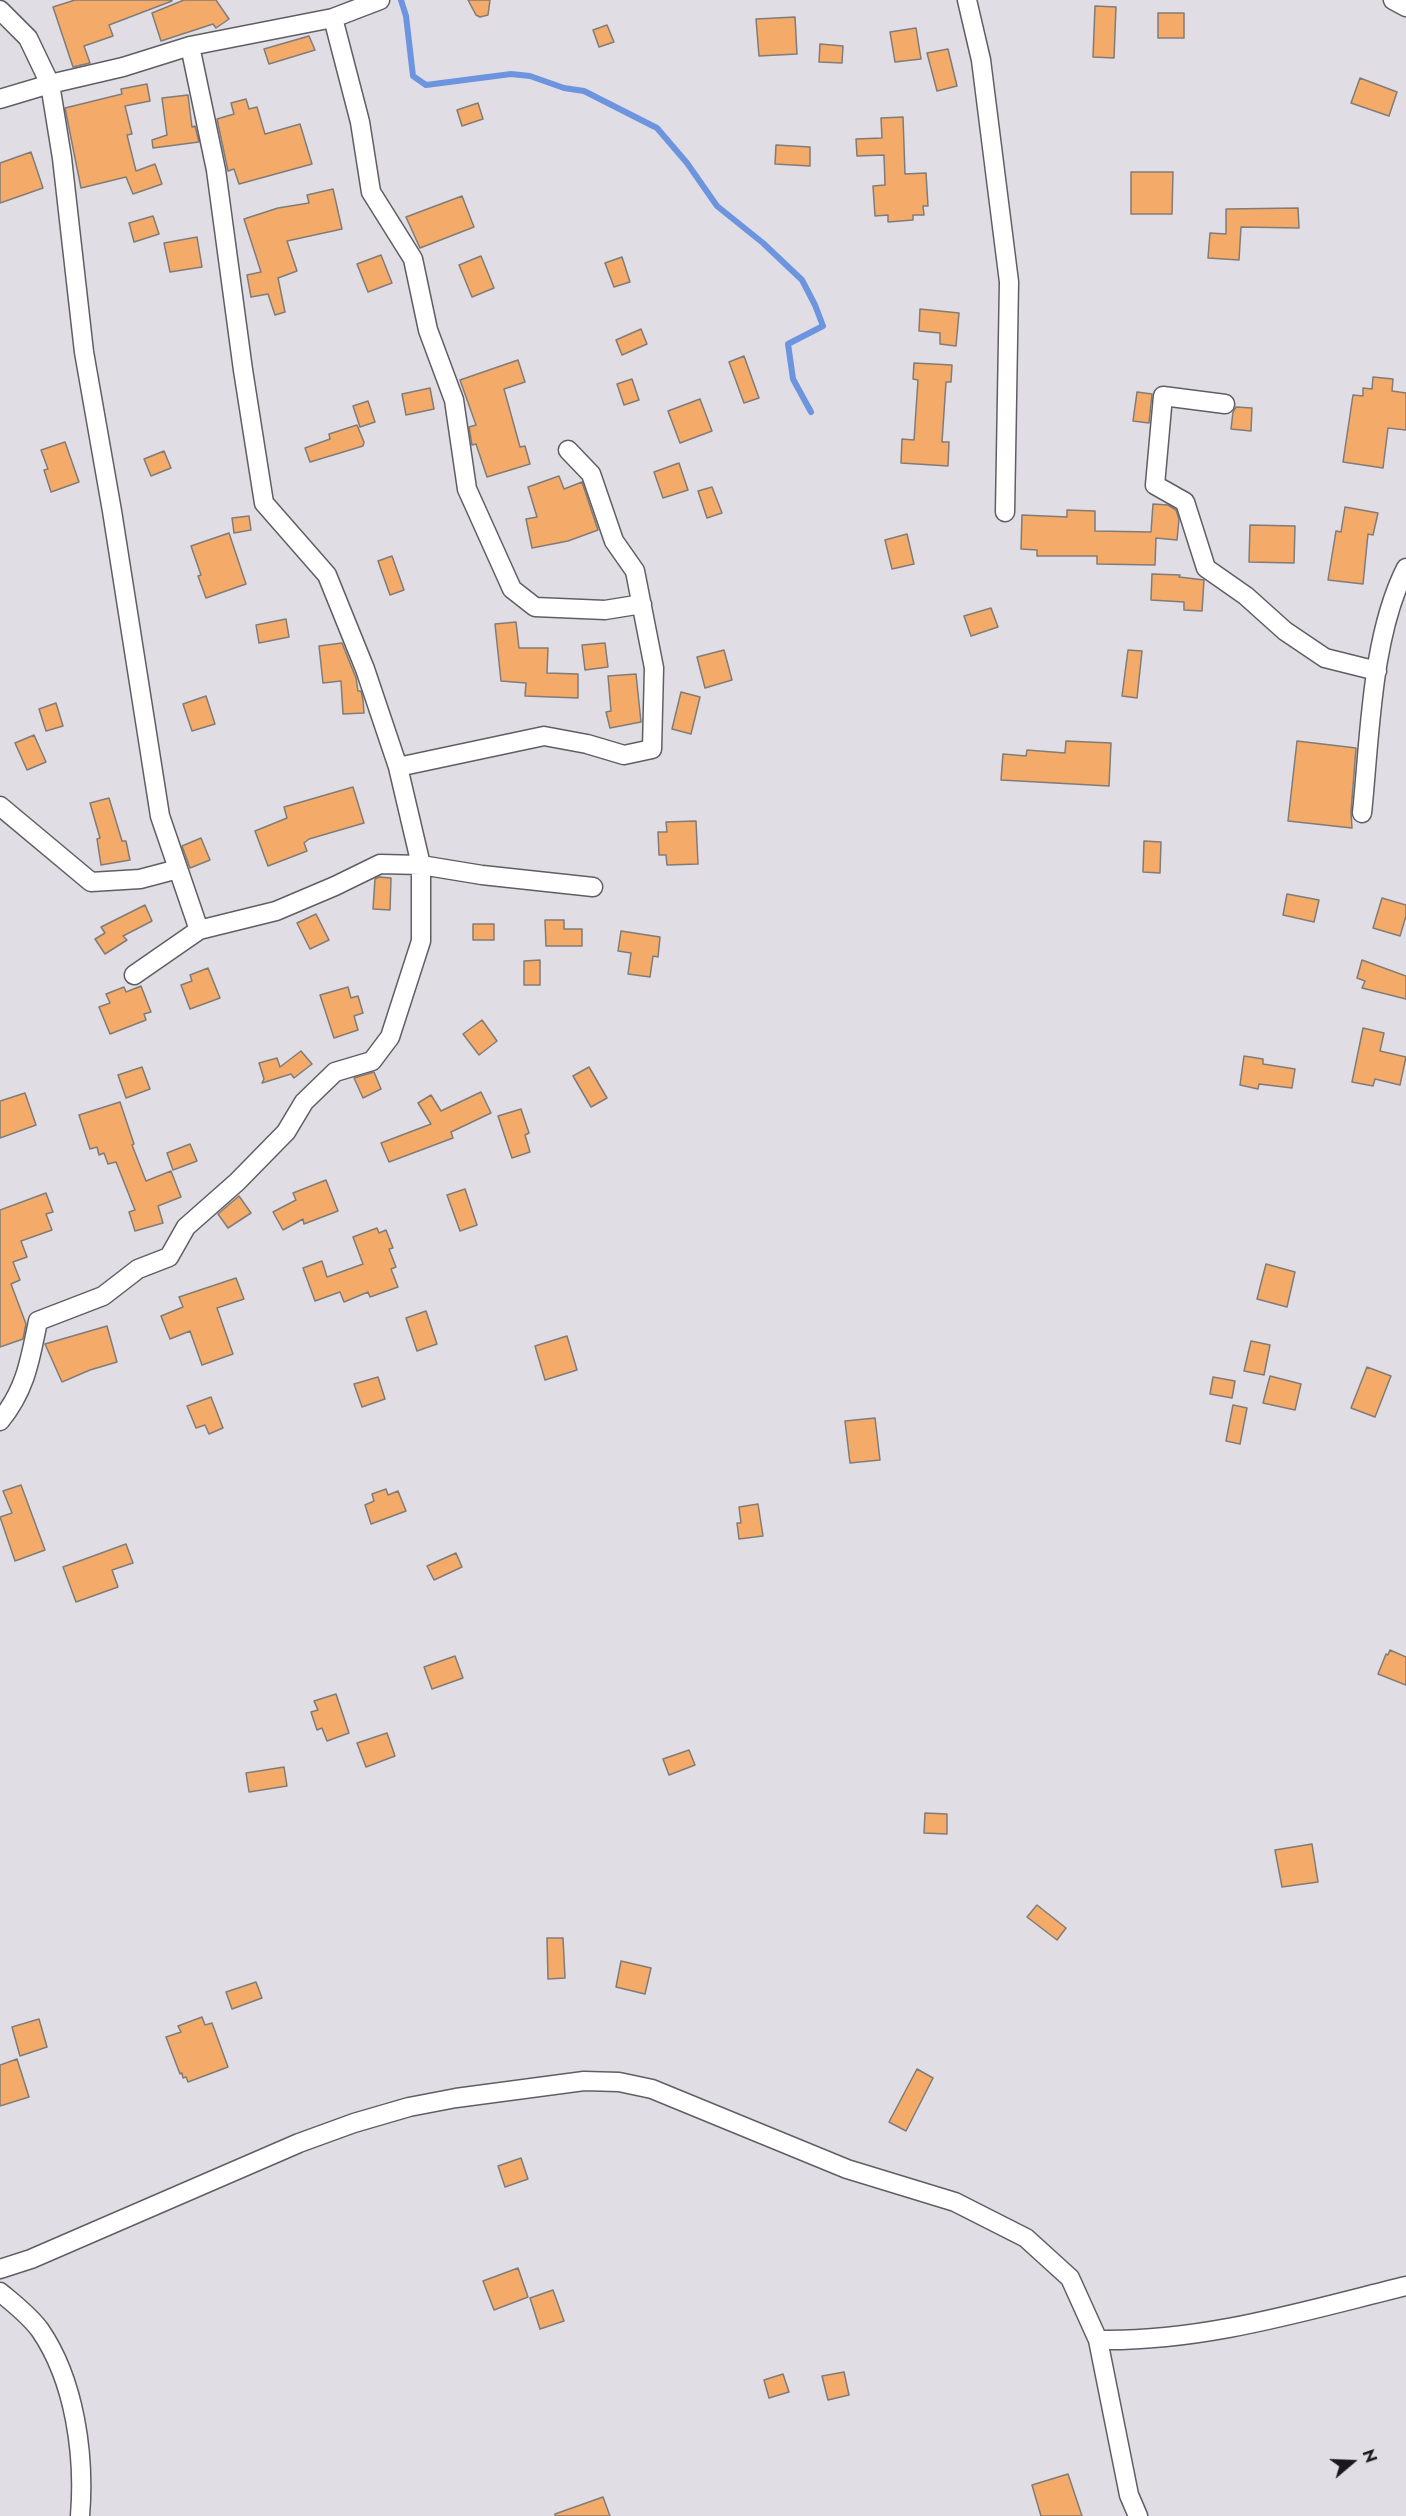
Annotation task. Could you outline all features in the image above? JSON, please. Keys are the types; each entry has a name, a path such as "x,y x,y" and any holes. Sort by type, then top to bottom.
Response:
{"street":[{"path":"0,99 50,84 123,67 190,46 333,18 380,0"},
{"path":"967,0 981,60 1009,282 1005,513"},
{"path":"1393,0 1406,7"},
{"path":"0,10 28,38 50,84 62,158 84,352 112,511 160,816 200,930"},
{"path":"333,18 360,122 371,192 412,259 428,330 454,400 467,489 512,589 535,607 605,610 642,604"},
{"path":"0,1421 11,1407 28,1372 38,1321 103,1296 138,1269 170,1257 186,1227 237,1182 286,1132 304,1102 335,1072 372,1061 390,1037 421,941 421,865 398,767 365,669 327,575 264,503 243,370 216,170 190,46"},
{"path":"1225,404 1163,396 1155,486 1185,502 1206,568 1246,596 1285,631 1325,658 1377,671"},
{"path":"398,767 544,736 587,744 624,755 652,749 654,668 635,571 614,541 591,474 568,450"},
{"path":"1362,813 1377,671 1389,612 1406,568"},
{"path":"0,806 91,882 140,879 178,869"},
{"path":"134,975 200,930 276,911 380,864 421,865 482,875 593,887"},
{"path":"0,2269 31,2259 298,2143 409,2107 456,2098 584,2081 619,2082 652,2089 847,2169 955,2202 1026,2238 1070,2278 1098,2340 1129,2495 1138,2516"},
{"path":"1098,2340 1141,2341 1250,2325 1406,2286"},
{"path":"0,2292 38,2328 48,2344 67,2390 79,2454 80,2516"}],"building":[{"path":"75,0 172,1 109,25 113,36 84,46 90,63 73,67 53,7"},
{"path":"184,0 216,0 229,19 216,28 213,24 161,41 152,13"},
{"path":"468,0 490,0 488,15 480,17 476,15"},
{"path":"1095,6 1116,7 1114,58 1093,57"},
{"path":"1158,13 1184,13 1184,38 1158,38"},
{"path":"795,17 797,54 759,56 756,19"},
{"path":"607,25 614,42 599,47 593,30"},
{"path":"916,28 921,59 895,62 890,32"},
{"path":"309,36 315,50 269,64 264,49"},
{"path":"820,44 843,46 842,63 819,62"},
{"path":"948,49 957,86 937,91 927,53"},
{"path":"1360,78 1397,92 1389,116 1351,103"},
{"path":"147,84 150,101 125,106 132,134 127,135 136,171 155,164 162,184 133,194 126,177 81,188 65,108 122,94 121,89"},
{"path":"188,95 192,127 195,126 199,142 153,148 152,140 167,135 162,98"},
{"path":"246,99 249,109 257,107 265,134 300,124 312,164 239,184 234,169 228,171 217,119 234,114 231,103"},
{"path":"478,103 483,119 462,126 457,110"},
{"path":"903,117 905,174 926,173 928,206 923,206 924,215 913,215 913,220 888,222 888,215 875,216 873,186 885,185 884,155 857,156 856,139 882,138 881,118"},
{"path":"776,145 810,147 810,166 775,164"},
{"path":"31,152 43,188 0,203 0,163"},
{"path":"1131,172 1173,172 1172,214 1131,214"},
{"path":"333,189 342,229 287,241 297,271 278,278 285,312 275,315 268,294 251,297 247,275 261,272 244,219 278,208 309,203 307,195"},
{"path":"462,196 474,227 420,248 406,217"},
{"path":"1298,208 1299,228 1241,227 1239,260 1208,258 1210,233 1226,234 1226,209"},
{"path":"153,216 159,234 134,242 129,223"},
{"path":"197,237 202,267 170,272 164,243"},
{"path":"381,255 392,283 368,292 357,264"},
{"path":"481,256 494,288 472,297 459,265"},
{"path":"622,257 630,282 614,287 605,263"},
{"path":"920,309 959,313 956,346 940,344 940,333 919,331"},
{"path":"641,329 647,344 622,355 616,340"},
{"path":"744,356 759,398 744,403 729,362"},
{"path":"518,360 525,382 504,389 520,447 525,446 530,464 487,477 476,444 472,445 469,427 476,425 460,380"},
{"path":"914,363 952,365 951,382 946,382 942,442 949,442 948,466 901,463 902,439 914,440 918,380 913,379"},
{"path":"1373,377 1393,379 1392,391 1406,393 1406,430 1388,428 1383,468 1343,462 1353,395 1363,396 1363,388 1372,389"},
{"path":"632,379 639,400 624,405 617,384"},
{"path":"430,388 434,409 406,415 402,394"},
{"path":"1137,392 1152,394 1149,423 1133,421"},
{"path":"700,399 712,431 680,443 668,411"},
{"path":"368,401 375,422 360,427 353,406"},
{"path":"1236,407 1252,408 1251,431 1231,429 1233,412"},
{"path":"357,425 364,442 363,446 310,462 305,448 330,439 329,434"},
{"path":"65,442 79,482 51,492 44,470 48,469 41,450"},
{"path":"164,451 171,468 151,476 144,459"},
{"path":"679,463 688,490 663,498 654,472"},
{"path":"559,476 564,489 582,482 598,530 568,541 532,548 526,519 537,517 528,487"},
{"path":"712,487 722,513 707,518 698,491"},
{"path":"1153,504 1168,505 1176,510 1179,519 1177,540 1156,538 1155,565 1097,564 1097,556 1037,556 1037,550 1021,549 1022,515 1067,517 1067,510 1095,511 1095,531 1151,532"},
{"path":"1345,507 1378,513 1373,535 1368,534 1363,584 1328,580 1336,531 1341,532"},
{"path":"249,516 251,530 234,533 232,518"},
{"path":"1250,525 1295,526 1294,563 1249,562"},
{"path":"229,533 246,584 206,598 191,546"},
{"path":"907,534 914,564 892,569 885,540"},
{"path":"392,556 404,590 390,595 378,561"},
{"path":"1152,574 1180,575 1179,577 1204,580 1202,611 1184,610 1184,602 1151,600"},
{"path":"991,608 998,627 971,636 964,616"},
{"path":"286,619 289,637 259,643 256,625"},
{"path":"516,622 519,648 548,648 547,673 578,674 578,698 525,696 526,683 501,681 495,624"},
{"path":"342,643 356,678 358,691 361,691 364,713 343,714 341,681 323,683 319,646"},
{"path":"605,643 608,667 585,670 582,645"},
{"path":"724,650 732,680 705,688 697,657"},
{"path":"1128,650 1142,651 1137,698 1122,696"},
{"path":"636,674 641,722 610,728 606,712 611,711 608,676"},
{"path":"681,692 700,697 691,734 672,729"},
{"path":"206,696 215,724 192,731 183,704"},
{"path":"56,703 63,726 46,731 39,709"},
{"path":"34,735 46,762 27,770 15,743"},
{"path":"1066,741 1111,743 1109,786 1001,780 1003,754 1026,756 1027,750 1065,753"},
{"path":"1297,741 1356,748 1352,828 1288,821"},
{"path":"353,787 364,823 309,839 304,843 307,851 268,866 255,831 287,818 284,807"},
{"path":"109,798 122,841 126,841 130,860 101,865 97,839 100,838 90,803"},
{"path":"696,821 698,864 667,865 666,855 659,855 658,832 667,832 666,822"},
{"path":"201,838 210,860 190,868 182,846"},
{"path":"1144,841 1161,842 1160,873 1143,872"},
{"path":"391,878 390,910 373,909 375,879"},
{"path":"1287,894 1319,900 1314,922 1283,915"},
{"path":"1382,898 1406,905 1406,916 1400,936 1373,928"},
{"path":"145,905 152,921 123,936 127,940 105,954 95,939 105,933 101,927"},
{"path":"316,914 329,940 310,949 297,923"},
{"path":"545,920 564,920 564,929 582,929 582,946 546,946"},
{"path":"473,924 494,924 494,940 473,940"},
{"path":"621,931 660,937 658,957 653,956 650,977 628,974 631,953 618,951"},
{"path":"540,960 540,985 524,985 524,961"},
{"path":"1362,960 1406,976 1406,999 1362,988 1365,981 1357,978"},
{"path":"208,968 220,998 190,1009 181,985 192,981 190,975"},
{"path":"141,986 151,1012 144,1014 146,1020 110,1034 99,1007 110,1003 106,994 124,987 126,992"},
{"path":"348,987 351,998 358,996 363,1013 354,1016 358,1030 334,1038 320,995"},
{"path":"482,1020 497,1041 479,1055 463,1034"},
{"path":"1363,1028 1384,1033 1380,1051 1406,1057 1400,1085 1375,1079 1373,1086 1352,1082"},
{"path":"301,1051 312,1064 294,1078 291,1074 262,1083 264,1079 259,1063 277,1058 280,1067"},
{"path":"1244,1056 1263,1059 1263,1064 1295,1069 1292,1088 1259,1084 1258,1089 1240,1085"},
{"path":"142,1067 150,1089 126,1098 118,1075"},
{"path":"589,1067 607,1098 591,1107 573,1076"},
{"path":"374,1072 381,1089 363,1098 354,1078"},
{"path":"481,1092 491,1113 451,1132 453,1138 389,1162 381,1143 431,1124 418,1103 431,1095 441,1111"},
{"path":"25,1093 36,1125 0,1138 0,1101"},
{"path":"120,1102 134,1144 132,1145 146,1181 171,1171 181,1197 158,1206 163,1223 135,1231 129,1212 135,1210 116,1162 108,1164 104,1153 99,1155 97,1147 90,1149 79,1115"},
{"path":"521,1109 529,1133 525,1135 530,1152 512,1158 498,1116"},
{"path":"190,1144 197,1161 173,1170 167,1153"},
{"path":"326,1180 338,1211 304,1224 303,1219 283,1230 273,1212 296,1200 293,1193"},
{"path":"465,1189 477,1225 460,1231 447,1195"},
{"path":"46,1193 53,1212 46,1214 52,1230 21,1241 27,1257 13,1262 20,1280 11,1284 26,1324 23,1339 0,1347 0,1210"},
{"path":"239,1196 251,1213 228,1228 218,1214"},
{"path":"377,1228 379,1233 386,1230 393,1248 389,1249 396,1267 391,1269 398,1287 370,1297 368,1292 344,1302 340,1292 315,1301 303,1268 322,1261 327,1277 363,1264 353,1237"},
{"path":"1266,1264 1295,1272 1287,1307 1257,1299"},
{"path":"236,1278 244,1299 217,1308 233,1354 202,1365 190,1331 170,1339 161,1316 183,1307 179,1297"},
{"path":"426,1311 437,1344 417,1351 406,1318"},
{"path":"107,1326 117,1362 62,1382 45,1344"},
{"path":"567,1336 577,1370 545,1380 535,1346"},
{"path":"1251,1341 1270,1345 1264,1375 1244,1371"},
{"path":"1367,1367 1391,1376 1375,1417 1351,1408"},
{"path":"1270,1376 1301,1384 1295,1410 1263,1403"},
{"path":"378,1377 385,1399 362,1407 354,1384"},
{"path":"1213,1377 1235,1381 1232,1398 1210,1394"},
{"path":"211,1397 223,1428 209,1434 205,1425 196,1428 187,1406"},
{"path":"1233,1405 1247,1408 1240,1444 1226,1441"},
{"path":"875,1418 880,1460 850,1463 845,1421"},
{"path":"21,1485 45,1550 15,1561 0,1517 12,1513 3,1491"},
{"path":"386,1489 388,1495 398,1491 406,1511 371,1524 365,1505 374,1501 372,1494"},
{"path":"758,1504 763,1536 739,1539 737,1523 741,1523 739,1507"},
{"path":"126,1544 133,1563 112,1570 118,1587 76,1602 63,1567"},
{"path":"456,1553 462,1567 434,1580 427,1566"},
{"path":"1390,1650 1406,1657 1406,1685 1378,1674"},
{"path":"455,1656 463,1678 432,1689 424,1667"},
{"path":"336,1694 349,1733 327,1741 322,1728 317,1730 311,1712 318,1710 314,1701"},
{"path":"387,1733 395,1756 366,1767 357,1743"},
{"path":"689,1750 695,1765 669,1775 663,1759"},
{"path":"284,1767 287,1786 249,1792 246,1773"},
{"path":"925,1813 947,1814 947,1834 924,1833"},
{"path":"1312,1844 1318,1882 1282,1887 1275,1850"},
{"path":"1037,1905 1066,1928 1057,1940 1027,1917"},
{"path":"547,1938 563,1938 565,1978 548,1979"},
{"path":"621,1961 651,1968 645,1994 616,1987"},
{"path":"256,1982 262,1998 232,2009 226,1992"},
{"path":"202,2017 205,2025 212,2023 228,2067 188,2082 186,2077 183,2078 182,2073 180,2074 166,2037 181,2032 178,2026"},
{"path":"39,2019 47,2047 20,2056 12,2027"},
{"path":"17,2059 29,2097 0,2106 0,2065"},
{"path":"917,2069 933,2078 906,2131 889,2122"},
{"path":"521,2158 528,2179 505,2187 498,2166"},
{"path":"518,2268 528,2297 494,2310 483,2281"},
{"path":"553,2290 564,2321 540,2329 530,2298"},
{"path":"844,2372 849,2395 828,2400 822,2376"},
{"path":"783,2374 789,2392 769,2398 764,2380"},
{"path":"1068,2474 1082,2516 1041,2516 1032,2485"},
{"path":"603,2497 610,2516 555,2516 555,2514"}],"waterway":[{"path":"401,0 406,16 413,76 426,85 511,74 530,76 564,88 584,91 657,128 687,163 717,206 763,243 802,280 823,326 788,344 793,379 811,412"}]}
